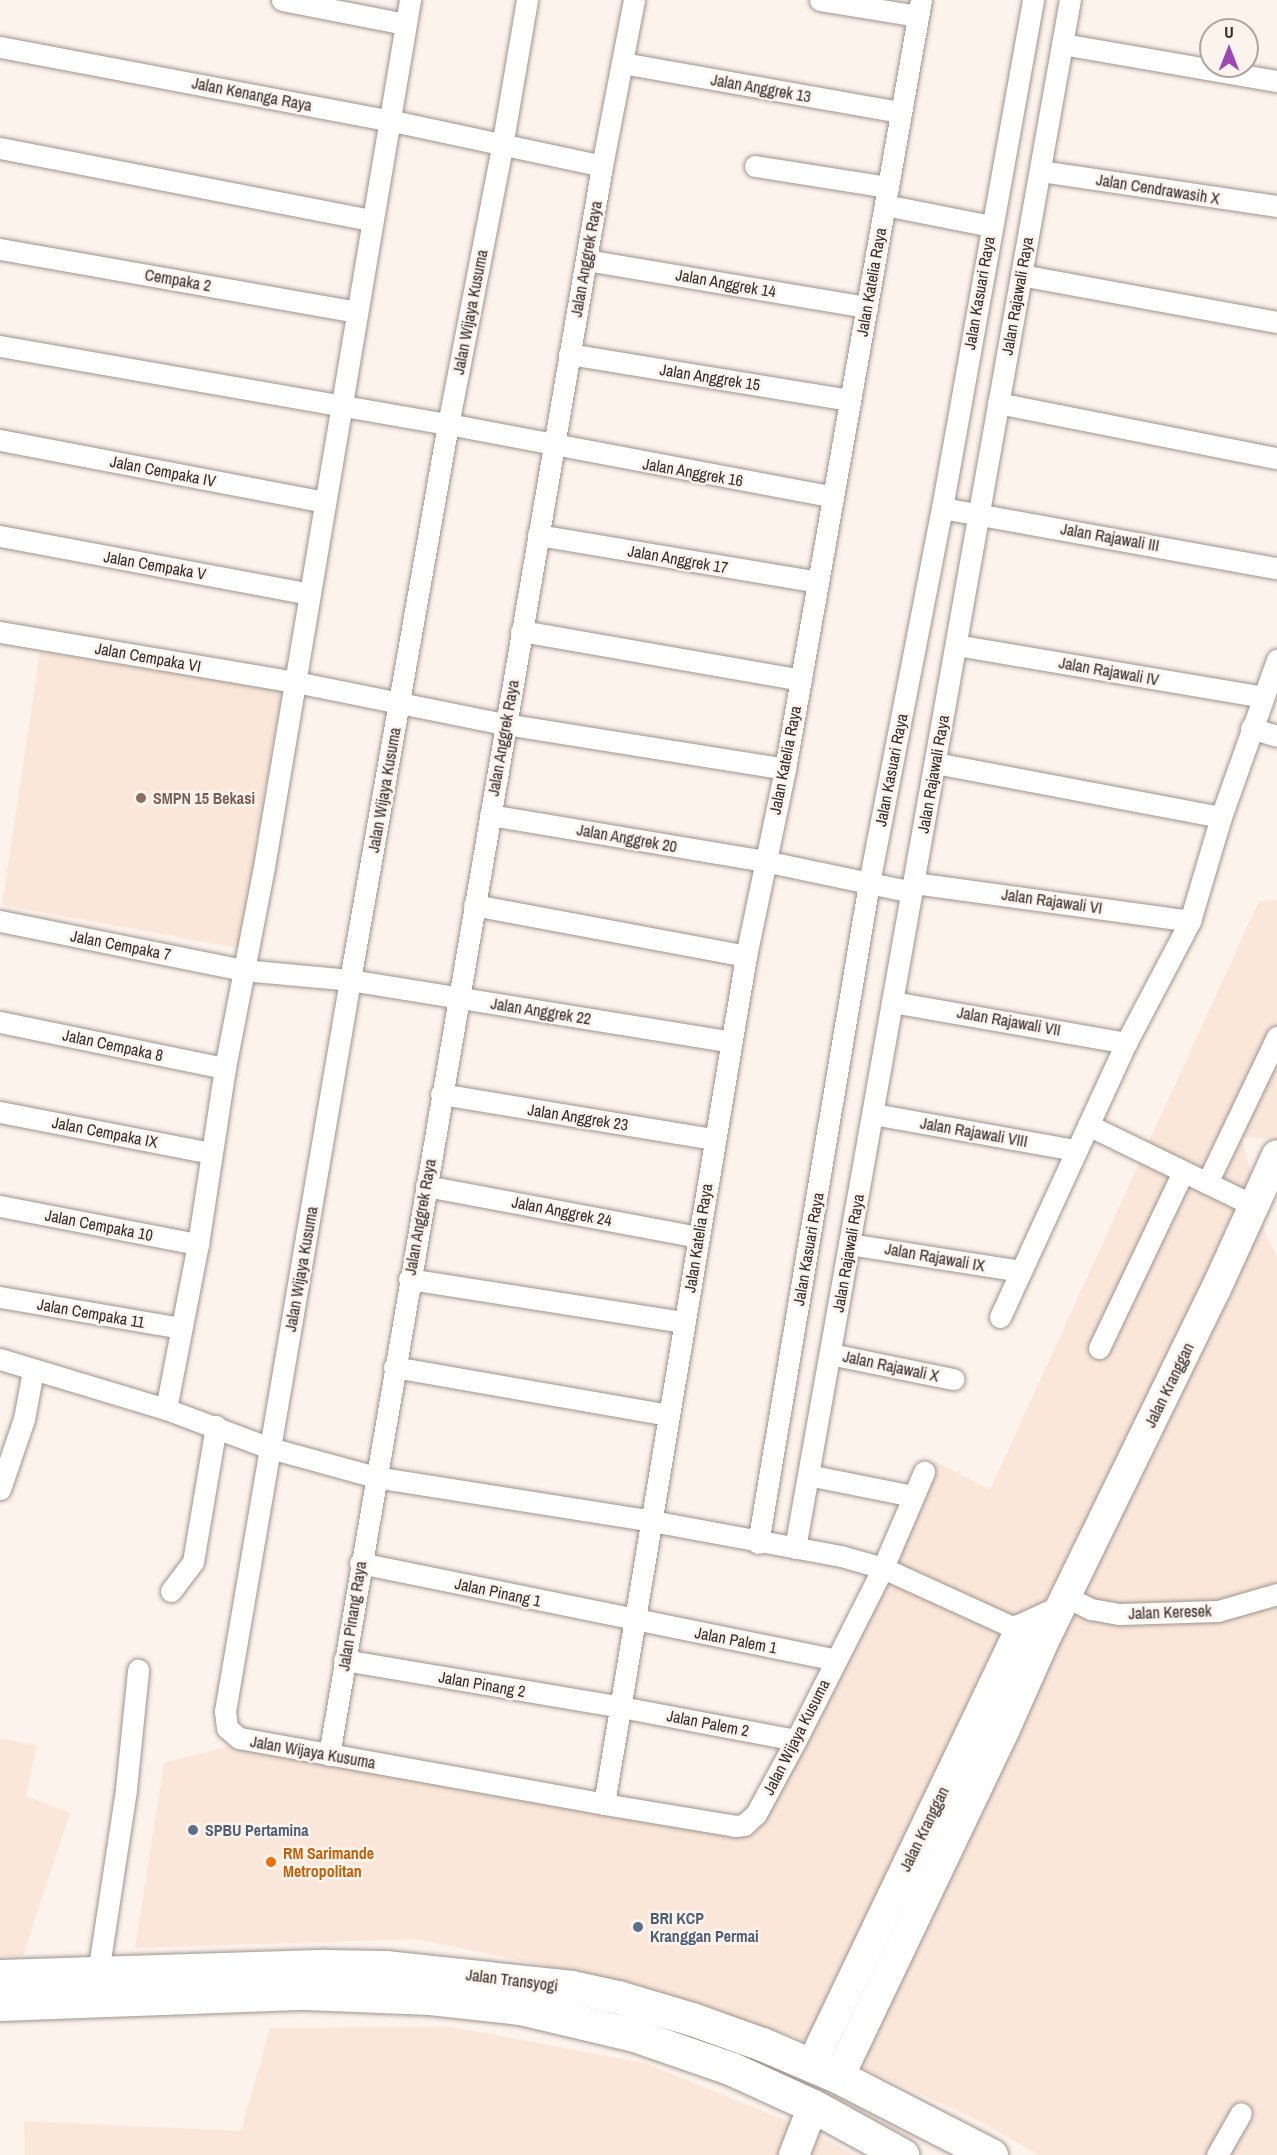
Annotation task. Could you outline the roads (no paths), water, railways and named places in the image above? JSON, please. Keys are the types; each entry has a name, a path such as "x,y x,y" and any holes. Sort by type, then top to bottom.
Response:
{"highway":[{"name":"Jalan Transyogi","path":"0,1976 326,1966 385,1967 572,1987 618,1997 692,2019 825,2072 991,2155"},
{"name":"Jalan Transyogi","path":"0,2004 305,1993 430,1998 520,2008 634,2035 732,2069 813,2106 902,2155"}],"main road":[{"name":"Jalan Kranggan","path":"825,2072 830,2024 1032,1636 1061,1604 1215,1292 1277,1155"},
{"name":"Jalan Kranggan","path":"825,2072 856,2038 1005,1729 1032,1636"},
{"path":"830,2024 829,2032 837,2043 844,2045 856,2038"},
{"path":"794,2155 813,2106"}],"street":[{"path":"282,0 405,24"},
{"path":"166,1409 198,1244 225,1068 264,867 371,220 410,0"},
{"name":"Jalan Wijaya Kusuma","path":"527,0 502,147 448,424 350,980 224,1721 231,1733 239,1738 604,1804 740,1826 756,1814 796,1740 883,1568 924,1472"},
{"name":"Jalan Anggrek Raya","path":"375,1477 569,354 634,0"},
{"path":"819,0 920,8"},
{"name":"Jalan Kasuari Raya","path":"758,1543 869,883 942,508 1032,0"},
{"name":"Jalan Rajawali Raya","path":"795,1548 1070,0"},
{"name":"Jalan Katelia Raya","path":"604,1804 746,956 785,769 920,8"},
{"path":"1062,44 1277,81"},
{"name":"Jalan Kenanga Raya","path":"0,47 388,120 502,147 602,166"},
{"name":"Jalan Anggrek 13","path":"622,63 901,112"},
{"path":"0,148 371,220"},
{"path":"755,166 886,196 991,226"},
{"name":"Jalan Cendrawasih X","path":"1040,171 1277,206"},
{"name":"Cempaka 2","path":"0,249 356,312"},
{"name":"Jalan Anggrek 14","path":"586,260 867,307"},
{"path":"1021,275 1277,322"},
{"name":"Jalan Anggrek 16","path":"0,346 448,424 833,498"},
{"name":"Jalan Anggrek 15","path":"569,354 850,400"},
{"path":"998,404 1277,458"},
{"name":"Jalan Cempaka IV","path":"0,440 325,502"},
{"name":"Jalan Rajawali III","path":"942,508 1277,568"},
{"name":"Jalan Anggrek 17","path":"538,535 818,582"},
{"name":"Jalan Cempaka V","path":"0,536 310,594"},
{"name":"Jalan Cempaka VI","path":"0,632 296,682 506,724 785,769"},
{"path":"521,632 801,680"},
{"name":"Jalan Rajawali IV","path":"956,645 1262,697"},
{"path":"1000,1317 1126,1043 1190,921 1221,817 1277,660"},
{"path":"1251,728 1277,736"},
{"path":"935,763 1221,817"},
{"name":"Jalan Anggrek 20","path":"490,815 764,861 869,883"},
{"name":"Jalan Rajawali VI","path":"869,883 1190,921"},
{"path":"474,905 746,956"},
{"name":"Jalan Cempaka 7","path":"0,921 243,970 350,980"},
{"name":"Jalan Anggrek 22","path":"350,980 731,1042"},
{"name":"Jalan Rajawali VII","path":"892,1002 1126,1043"},
{"name":"Jalan Cempaka 8","path":"0,1022 225,1068"},
{"path":"1207,1183 1277,1037"},
{"name":"Jalan Anggrek 23","path":"441,1094 714,1139"},
{"name":"Jalan Cempaka IX","path":"0,1112 211,1153"},
{"name":"Jalan Rajawali VIII","path":"873,1114 1076,1150"},
{"path":"1088,1125 1253,1205"},
{"path":"1099,1348 1183,1172"},
{"name":"Jalan Anggrek 24","path":"426,1186 698,1237"},
{"name":"Jalan Cempaka 10","path":"0,1206 198,1244"},
{"name":"Jalan Rajawali IX","path":"849,1244 1021,1271"},
{"path":"409,1279 684,1322"},
{"name":"Jalan Cempaka 11","path":"0,1297 181,1328"},
{"name":"Jalan Rajawali X","path":"830,1354 953,1379"},
{"path":"0,1359 33,1371 166,1409 270,1448 375,1477 652,1521 758,1543 795,1548 883,1568 1032,1636"},
{"path":"394,1367 668,1415"},
{"path":"0,1489 24,1419 33,1371"},
{"path":"171,1591 194,1562 216,1426"},
{"path":"808,1475 913,1496"},
{"name":"Jalan Pinang Raya","path":"329,1755 375,1477"},
{"name":"Jalan Pinang 1","path":"360,1563 635,1620"},
{"name":"Jalan Keresek","path":"1061,1604 1120,1614 1218,1611 1277,1594"},
{"name":"Jalan Palem 1","path":"635,1620 836,1660"},
{"name":"Jalan Pinang 2","path":"344,1660 621,1707"},
{"path":"98,1973 126,1789 138,1670"},
{"name":"Jalan Palem 2","path":"621,1707 796,1740"},
{"path":"1217,2155 1241,2113"}],"place":[{"name":"SMPN 15 Bekasi","path":"141,798"},
{"name":"SPBU Pertamina","path":"193,1830"},
{"name":"RM Sarimande Metropolitan","path":"271,1862"},
{"name":"BRI KCP Kranggan Permai","path":"638,1927"}]}
